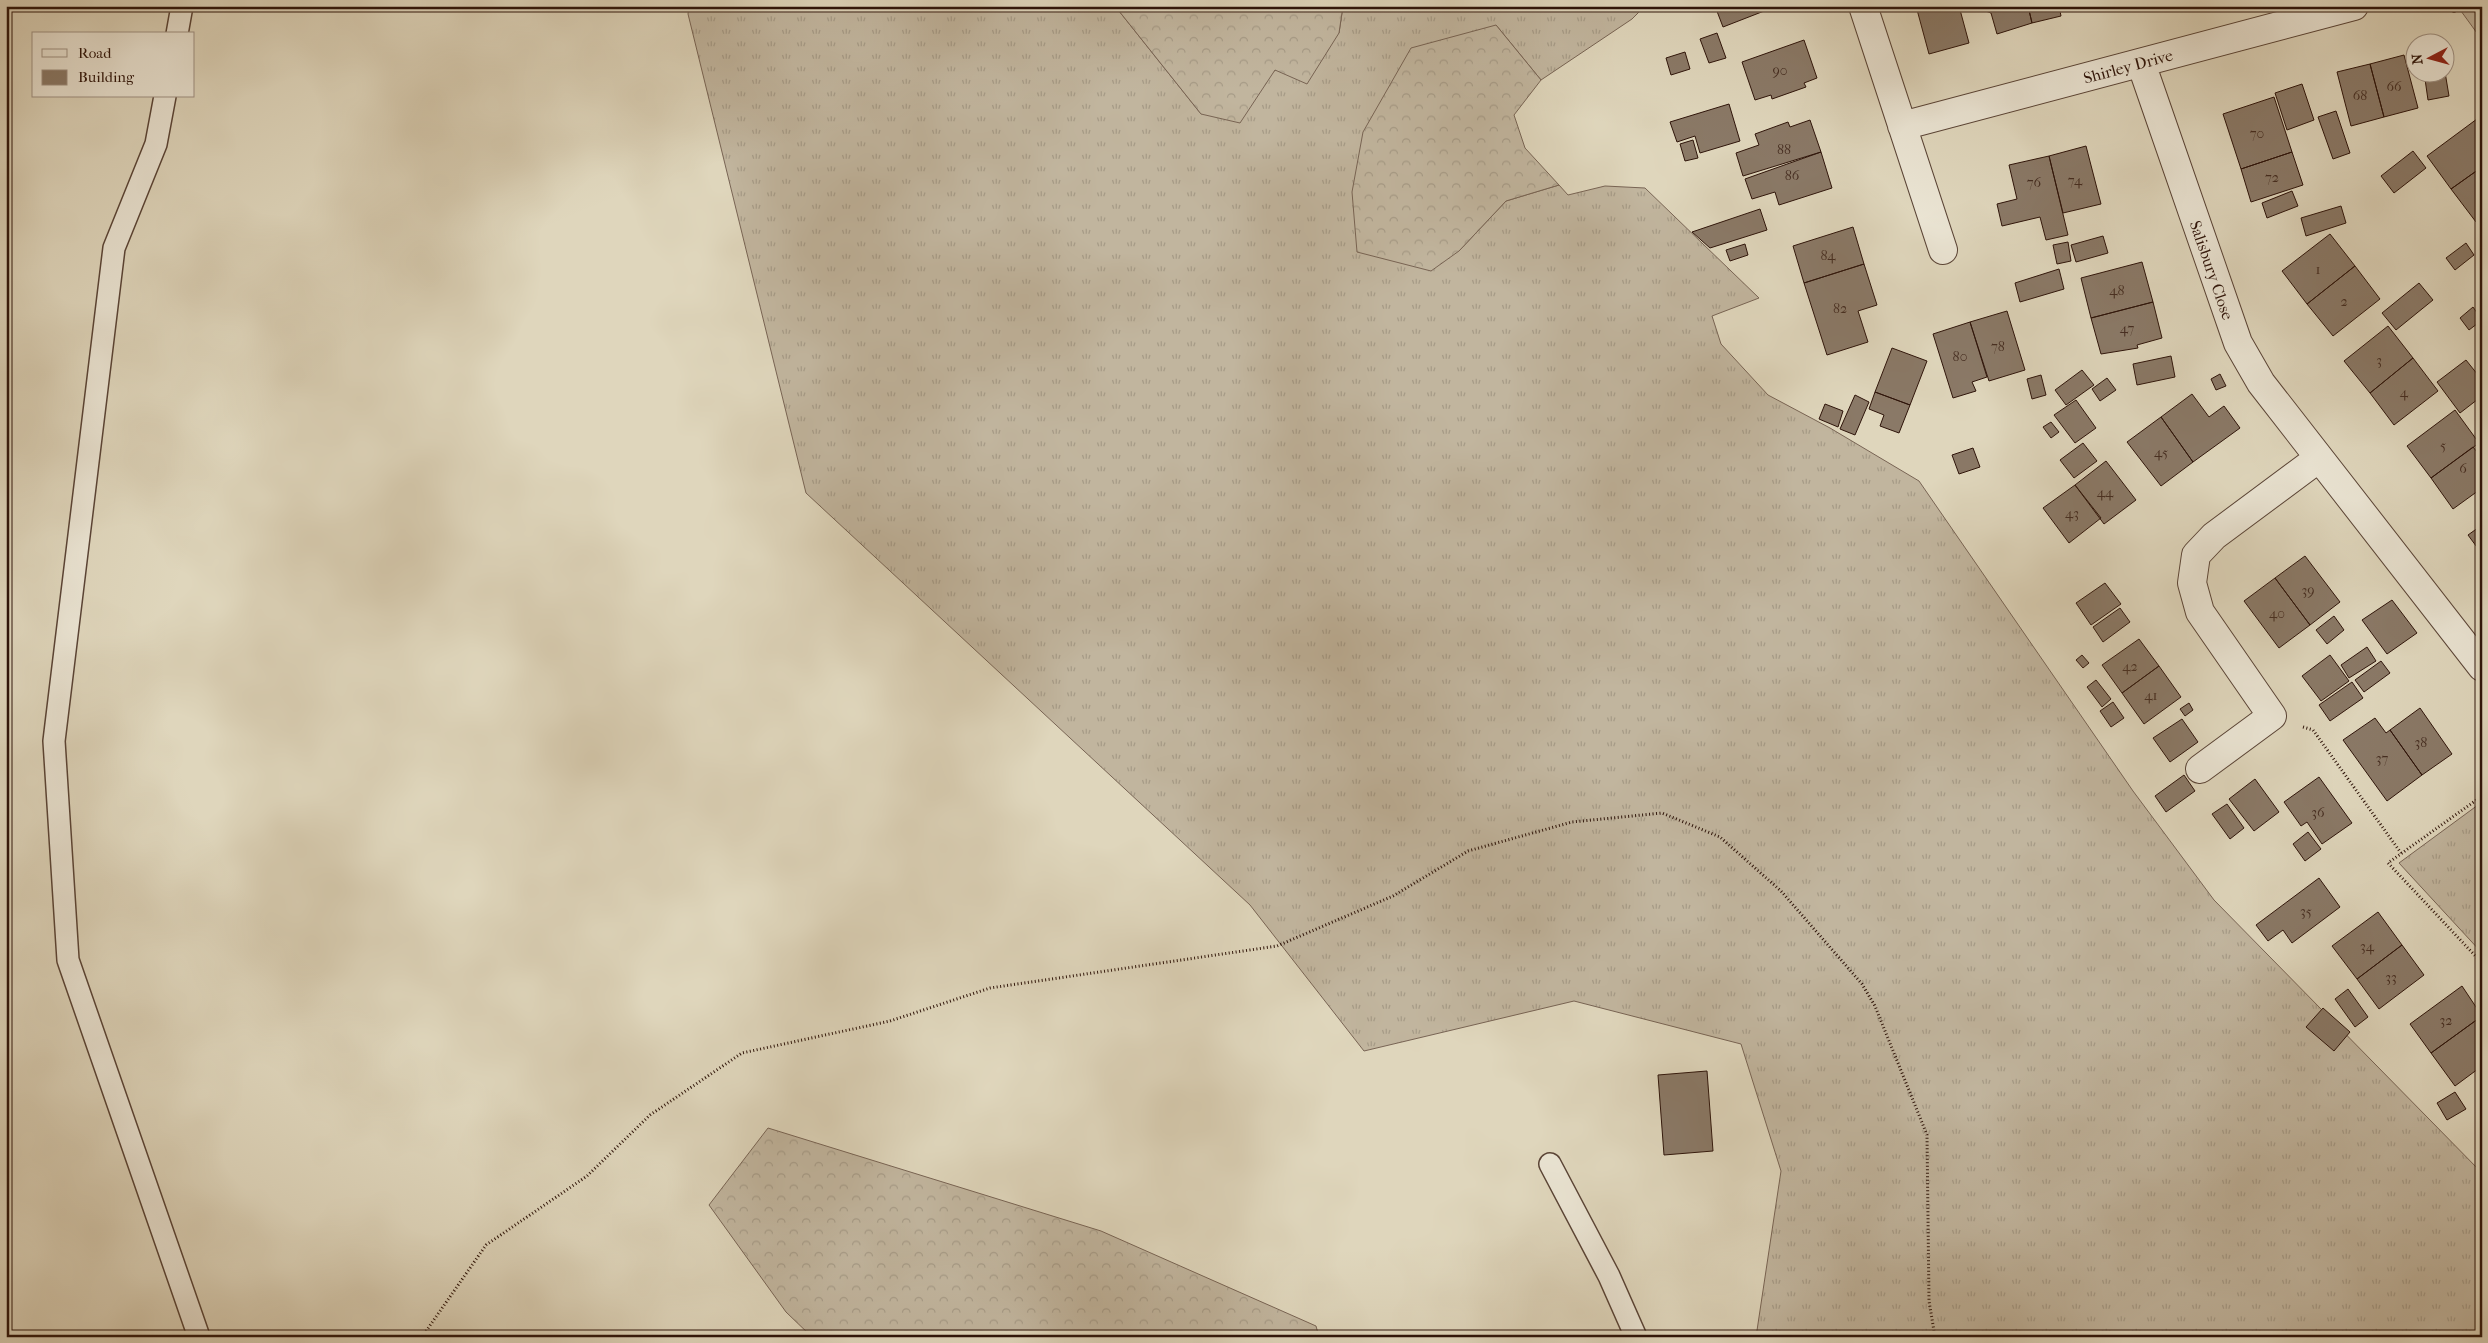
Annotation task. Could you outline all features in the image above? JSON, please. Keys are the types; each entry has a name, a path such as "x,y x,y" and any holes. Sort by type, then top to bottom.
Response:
{"street":[{"path":"1863,6 1943,250"},
{"name":"Shirley Drive","path":"1902,126 2339,8"},
{"name":"Salisbury Close","path":"2141,63 2238,343 2261,383 2482,667"},
{"path":"2200,769 2272,716 2200,612 2192,583 2196,555 2214,536 2319,458"}],"lane":[{"path":"177,32 182,6"},
{"path":"165,98 156,144 114,248 54,741 68,960 199,1337"},
{"path":"1550,1164 1609,1276 1636,1337"}],"path":[{"path":"2454,6 2454,13"},
{"path":"2313,730 2401,853"},
{"path":"2482,796 2388,863 2482,963"},
{"path":"422,1337 486,1245 587,1176 650,1115 742,1053 890,1021 990,988 1277,946 1393,896 1468,851 1572,822 1662,812 1720,837 1781,891 1862,984 1875,1006 1927,1135 1929,1301 1936,1337"}],"green space":[{"path":"689,6 1115,6 1201,114 1339,33 1343,6 1645,6 1632,19 1541,80 1496,25 1459,251 1506,201 1559,185 1568,195 1605,186 1645,188 1759,298 1712,316 1721,344 1768,395 1830,428 1919,481 2133,791 2214,900 2482,1173 2482,1337 1756,1337 1781,1171 1741,1044 1574,1001 1364,1051 1250,905 806,493 688,14"},
{"path":"1115,6 1343,6 1339,33 1307,84 1275,70 1240,123 1201,114"},
{"path":"2461,11 2482,12 2482,40"},
{"path":"1496,25 1541,80 1514,115 1525,148 1559,185 1506,201 1459,251 1431,271 1357,252 1352,192 1363,132 1411,48"},
{"path":"2482,802 2482,953 2399,863"},
{"path":"768,1128 1101,1231 1316,1326 1319,1337 812,1337 786,1312 709,1205"}],"building":[{"path":"1715,6 1777,6 1723,27"},
{"path":"1916,6 1959,6 1969,43 1929,54"},
{"path":"1982,6 2028,6 2032,23 1997,34 1991,13 1983,10"},
{"path":"2028,6 2059,6 2061,16 2032,23"},
{"path":"1717,33 1726,58 1709,63 1700,39"},
{"path":"1804,40 1817,78 1804,83 1806,87 1772,99 1771,95 1755,100 1742,62"},
{"path":"1685,52 1690,69 1671,75 1666,58"},
{"path":"2404,55 2406,82 2411,82 2418,108 2384,117 2370,64"},
{"path":"2370,64 2384,117 2351,126 2337,72"},
{"path":"2425,82 2447,82 2449,96 2428,100"},
{"path":"2302,84 2314,120 2287,130 2275,93"},
{"path":"2274,97 2292,152 2241,169 2223,114"},
{"path":"1729,104 1740,141 1700,153 1695,136 1677,142 1670,122"},
{"path":"2336,111 2350,153 2333,159 2318,117"},
{"path":"2481,116 2482,167 2451,189 2427,156"},
{"path":"1810,120 1821,152 1743,176 1736,153 1759,145 1755,134 1788,122 1790,127"},
{"path":"1693,140 1698,158 1685,161 1680,144"},
{"path":"2086,146 2101,204 2063,213 2049,156"},
{"path":"2413,151 2426,168 2394,193 2381,176"},
{"path":"1821,152 1832,188 1779,205 1775,192 1752,199 1745,179"},
{"path":"2292,152 2303,185 2251,202 2241,169"},
{"path":"2049,156 2068,235 2046,240 2040,217 2002,226 1997,204 2017,199 2009,165"},
{"path":"2482,167 2482,218 2476,222 2451,189"},
{"path":"2292,191 2298,206 2267,218 2262,203"},
{"path":"2341,206 2346,223 2306,236 2301,218"},
{"path":"1760,209 1767,230 1710,248 1692,232"},
{"path":"1853,227 1864,264 1804,283 1793,246"},
{"path":"2330,234 2355,266 2307,304 2282,271"},
{"path":"2103,236 2108,253 2076,262 2071,245"},
{"path":"2068,242 2071,261 2057,264 2053,245"},
{"path":"2466,243 2474,255 2455,270 2446,258"},
{"path":"1745,244 1748,255 1730,261 1726,250"},
{"path":"2142,262 2153,302 2091,318 2081,278"},
{"path":"1864,264 1877,305 1858,311 1868,342 1827,355 1804,283"},
{"path":"2355,266 2380,299 2333,336 2307,304"},
{"path":"2059,269 2064,289 2020,302 2015,283"},
{"path":"2419,283 2433,300 2396,330 2382,313"},
{"path":"2153,302 2162,338 2137,345 2138,348 2101,354 2091,318"},
{"path":"2473,307 2482,320 2469,330 2460,318"},
{"path":"2007,311 2025,370 1989,381 1970,322"},
{"path":"1970,322 1987,377 1972,382 1976,391 1953,398 1933,334"},
{"path":"2388,326 2413,358 2370,393 2344,361"},
{"path":"1892,348 1927,361 1910,405 1875,392"},
{"path":"2171,356 2175,377 2137,385 2133,364"},
{"path":"2413,358 2438,391 2394,425 2370,393"},
{"path":"2466,360 2482,380 2482,396 2460,413 2437,382"},
{"path":"2082,370 2094,385 2066,405 2055,390"},
{"path":"2220,374 2226,386 2216,390 2211,379"},
{"path":"2041,375 2046,395 2032,399 2027,379"},
{"path":"2107,378 2116,390 2100,401 2092,389"},
{"path":"1875,392 1910,405 1899,433 1880,426 1884,415 1869,409"},
{"path":"2192,394 2209,417 2224,406 2240,428 2193,462 2161,417"},
{"path":"1855,395 1869,402 1855,435 1840,429"},
{"path":"2076,400 2096,428 2075,443 2054,415"},
{"path":"1825,404 1843,411 1838,427 1819,419"},
{"path":"2455,410 2479,443 2431,478 2407,446"},
{"path":"2161,417 2193,462 2161,486 2127,442"},
{"path":"2051,422 2059,432 2051,438 2043,427"},
{"path":"2083,443 2097,461 2074,478 2060,460"},
{"path":"2473,447 2482,458 2482,488 2453,509 2431,478"},
{"path":"1973,448 1980,467 1959,474 1952,455"},
{"path":"2106,461 2136,500 2104,524 2075,485"},
{"path":"2075,485 2101,518 2069,543 2043,508"},
{"path":"2482,525 2482,554 2468,535"},
{"path":"2305,556 2340,602 2310,625 2275,578"},
{"path":"2275,578 2310,625 2279,648 2244,601"},
{"path":"2105,583 2121,604 2091,625 2076,603"},
{"path":"2392,600 2417,633 2387,654 2362,620"},
{"path":"2120,608 2130,622 2103,642 2093,627"},
{"path":"2334,616 2344,630 2327,644 2316,630"},
{"path":"2139,639 2159,666 2122,693 2102,665"},
{"path":"2367,647 2376,661 2349,678 2341,665"},
{"path":"2082,655 2089,663 2083,668 2076,660"},
{"path":"2330,655 2349,681 2321,701 2302,676"},
{"path":"2381,661 2390,673 2364,692 2355,680"},
{"path":"2159,666 2181,697 2144,724 2122,693"},
{"path":"2096,680 2111,699 2102,707 2087,687"},
{"path":"2352,682 2363,698 2330,721 2319,705"},
{"path":"2113,702 2124,718 2111,727 2100,711"},
{"path":"2189,703 2193,710 2185,716 2180,709"},
{"path":"2420,708 2452,754 2422,775 2390,730"},
{"path":"2375,718 2386,733 2390,730 2422,775 2387,801 2343,740"},
{"path":"2182,719 2198,742 2170,762 2153,738"},
{"path":"2184,775 2195,791 2166,812 2155,796"},
{"path":"2319,777 2352,823 2322,844 2307,822 2301,826 2284,802"},
{"path":"2255,779 2279,812 2254,831 2229,799"},
{"path":"2227,804 2244,828 2230,839 2212,814"},
{"path":"2308,832 2321,849 2305,861 2293,844"},
{"path":"2319,878 2340,907 2292,943 2283,930 2268,941 2256,925"},
{"path":"2378,912 2402,945 2357,979 2332,946"},
{"path":"2402,945 2424,975 2379,1009 2357,979"},
{"path":"2462,986 2482,1016 2431,1053 2410,1024"},
{"path":"2348,989 2368,1017 2355,1027 2335,999"},
{"path":"2323,1008 2350,1032 2334,1051 2306,1027"},
{"path":"2482,1016 2482,1066 2455,1086 2431,1053"},
{"path":"1707,1071 1713,1151 1664,1155 1658,1075"},
{"path":"2455,1092 2466,1109 2447,1120 2437,1103"}]}
